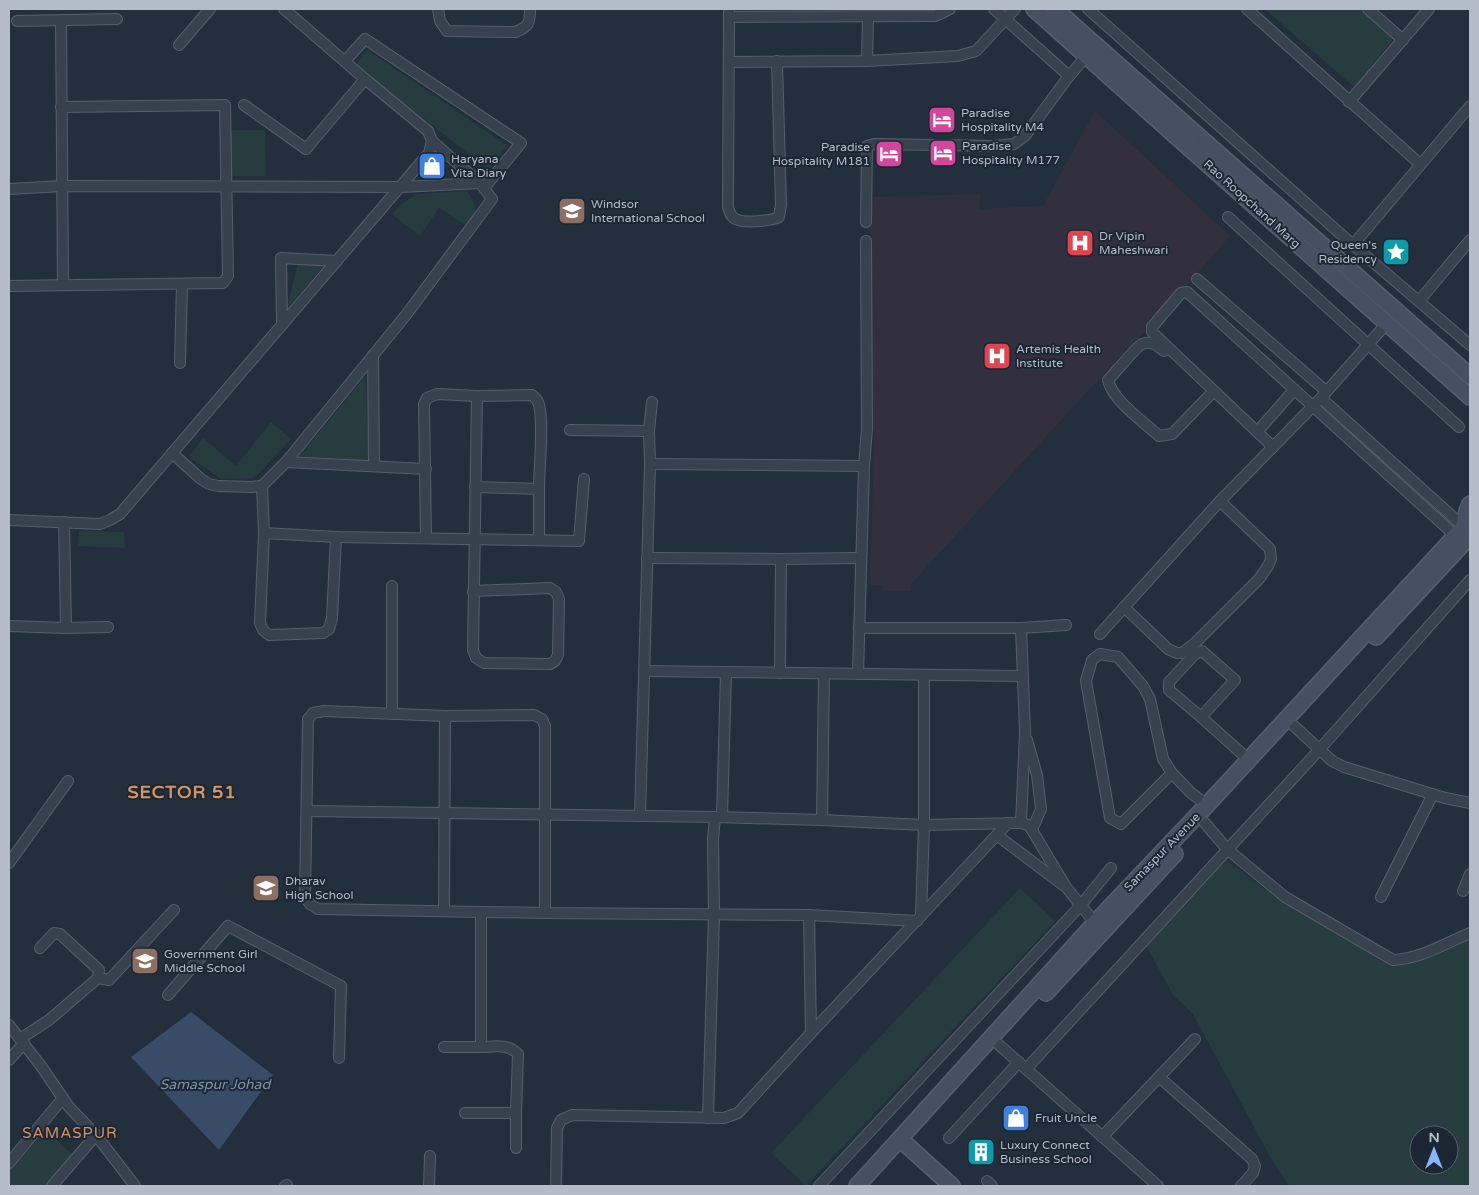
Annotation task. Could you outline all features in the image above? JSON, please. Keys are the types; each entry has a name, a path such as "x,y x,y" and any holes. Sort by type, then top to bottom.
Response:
{"main road":[{"name":"Rao Roopchand Marg","path":"1034,9 1467,394"},
{"name":"Rao Roopchand Marg","path":"1055,9 1470,376"},
{"path":"1318,262 1328,250"},
{"path":"1467,394 1470,406"},
{"path":"1464,537 1467,511 1470,504"},
{"name":"Samaspur Avenue","path":"867,1186 899,1145 1095,923 1249,760 1324,686 1464,537"},
{"name":"Samaspur Avenue","path":"857,1186 998,1044 1294,726 1324,686"},
{"path":"899,1145 938,1186"},
{"path":"899,1145 952,1186"}],"street":[{"path":"179,45 210,9"},
{"path":"172,453 209,484 262,486 286,462 406,315 492,199 482,186 432,141 428,131 284,9"},
{"path":"438,9 440,20 447,31 515,32 524,29 530,21 530,9"},
{"path":"777,62 781,205 779,216 773,220 738,221 732,216 728,207 728,13 868,17 935,16 950,9"},
{"path":"994,9 1069,76"},
{"path":"729,62 867,61 958,56 976,50 1015,9"},
{"path":"1088,9 1353,245 1470,345"},
{"path":"1246,9 1420,164"},
{"path":"1368,9 1403,40"},
{"path":"1349,102 1429,9"},
{"path":"867,61 868,17"},
{"path":"17,20 117,18"},
{"path":"61,20 63,285"},
{"path":"9,188 62,186 482,186 521,143 365,39 345,62"},
{"path":"866,222 866,146 874,144 994,146 1014,144 1026,136 1069,76 1087,55"},
{"path":"244,105 306,149 365,79"},
{"path":"9,286 223,283 228,276 225,105 61,107"},
{"path":"1353,245 1470,106"},
{"path":"9,520 100,524 120,514 429,153 432,141"},
{"path":"1228,217 1460,427"},
{"path":"1419,301 1470,240"},
{"path":"858,674 860,558 867,429 866,242"},
{"path":"282,325 281,258 337,261"},
{"path":"1198,279 1324,395 1464,537"},
{"path":"180,363 182,284"},
{"path":"1271,450 1257,432 1152,332 1152,327 1181,293 1188,292 1312,407 1464,537"},
{"path":"1100,634 1220,501 1324,395 1387,323"},
{"path":"1210,395 1172,434 1158,436 1117,397 1110,388 1108,380 1142,344 1158,345 1271,450"},
{"path":"373,355 374,466"},
{"path":"1257,432 1294,390"},
{"path":"426,538 424,404 428,398 437,394 476,396 532,395 537,399 539,405 539,540"},
{"path":"473,591 550,588 556,592 559,599 558,655 555,661 550,664 484,663 476,658 473,650 473,591 476,396"},
{"path":"640,816 650,464 649,431 652,402"},
{"path":"570,430 649,431"},
{"path":"286,462 426,469"},
{"path":"650,464 864,466"},
{"path":"264,533 336,537 579,541 584,479"},
{"path":"262,486 264,533 260,623 263,630 269,635 322,633 329,629 332,618 336,537"},
{"path":"475,487 539,489"},
{"path":"1124,607 1168,648 1177,653 1182,653 1195,644 1259,579 1271,559 1270,549 1220,501"},
{"path":"64,522 66,628"},
{"path":"647,558 860,558"},
{"path":"780,673 781,559"},
{"path":"949,1138 1022,1066 1227,849 1319,750 1470,580"},
{"path":"392,586 392,713"},
{"path":"859,628 1021,628 1066,625"},
{"path":"9,626 108,627"},
{"path":"1021,628 1025,732 1021,823"},
{"path":"1201,717 1235,680 1202,651 1195,654 1169,682 1168,690 1249,760"},
{"path":"1172,773 1121,824 1110,818 1086,681 1092,660 1100,654 1118,657 1143,686 1150,699 1163,759 1172,773 1190,792 1208,805"},
{"path":"644,671 1022,676"},
{"path":"708,1118 714,915 713,839 718,817 726,672"},
{"path":"822,820 824,674"},
{"path":"919,918 924,825 924,675"},
{"path":"545,913 546,726 542,719 534,715 445,716 324,711 313,713 308,719 305,897 310,904 318,909 545,913 809,915 919,918"},
{"path":"444,911 445,716"},
{"path":"1294,726 1332,761 1344,768 1470,803"},
{"path":"1025,732 1037,775 1041,801 1039,816 1032,830"},
{"path":"9,863 68,781"},
{"path":"1381,897 1433,794"},
{"path":"307,811 718,817 924,825 1021,823 1032,830 1066,888"},
{"path":"1204,822 1227,849 1285,898 1393,960 1404,960 1470,933"},
{"path":"556,1186 557,1128 561,1120 572,1115 724,1118 738,1113 1008,824"},
{"path":"998,836 1066,888 1095,923"},
{"path":"819,1186 1081,904 1111,868"},
{"path":"1463,891 1470,874"},
{"path":"98,978 109,980 174,910"},
{"path":"480,912 481,1047"},
{"path":"809,915 811,1033"},
{"path":"168,995 228,926 341,986 338,1058"},
{"path":"9,1060 22,1041 98,978 99,970 60,934 54,933 40,948"},
{"path":"9,1025 69,1107 96,1135 135,1186"},
{"path":"1102,1137 1195,1039"},
{"path":"998,1044 1158,1186"},
{"path":"444,1047 508,1047 518,1054 516,1148"},
{"path":"1159,1077 1252,1159 1255,1166 1253,1173 1241,1186"},
{"path":"9,1163 63,1098"},
{"path":"465,1113 516,1113"},
{"path":"52,1186 96,1135"},
{"path":"429,1186 430,1156"}],"shaded area":[{"name":"Artemis Health Institute","path":"1095,111 1230,236 1147,330 1096,382 911,584 911,591 883,591 882,585 870,585 874,446 870,197 980,194 979,209 1043,206"}],"green space":[{"path":"1265,9 1362,9 1395,37 1354,87"},
{"path":"367,50 507,145 489,170 356,65"},
{"path":"227,130 265,130 266,176 228,176"},
{"path":"467,191 475,205 474,216 468,227 439,208 420,236 392,214 403,203 417,194"},
{"path":"298,263 326,263 287,308"},
{"path":"365,376 369,461 300,456"},
{"path":"271,422 291,439 254,478 221,479 189,457 203,438 236,466"},
{"path":"79,531 124,532 125,548 78,546"},
{"path":"1225,859 1266,890 1390,963 1407,964 1470,938 1470,1186 1289,1186 1273,1162 1193,1014 1173,995 1146,945"},
{"path":"1020,888 1055,921 806,1186 771,1153"},
{"path":"41,1126 75,1157 51,1186 9,1186 9,1165"}],"water":[{"name":"Samaspur Johad","path":"191,1012 273,1075 219,1150 131,1057"}],"place":[{"name":"Paradise Hospitality M4","path":"942,120"},
{"name":"Paradise Hospitality M177","path":"943,153"},
{"name":"Paradise Hospitality M181","path":"889,154"},
{"name":"Haryana Vita Diary","path":"432,166"},
{"name":"Windsor International School","path":"572,211"},
{"name":"Dr Vipin Maheshwari","path":"1080,243"},
{"name":"Queen's Residency","path":"1396,252"},
{"name":"Artemis Health Institute","path":"997,356"},
{"name":"Dharav High School","path":"266,888"},
{"name":"Government Girl Middle School","path":"145,961"},
{"name":"Fruit Uncle","path":"1016,1118"},
{"name":"Luxury Connect Business School","path":"981,1152"}],"district":[{"name":"SECTOR 51","path":"182,792"},
{"name":"SAMASPUR","path":"70,1133"}]}
